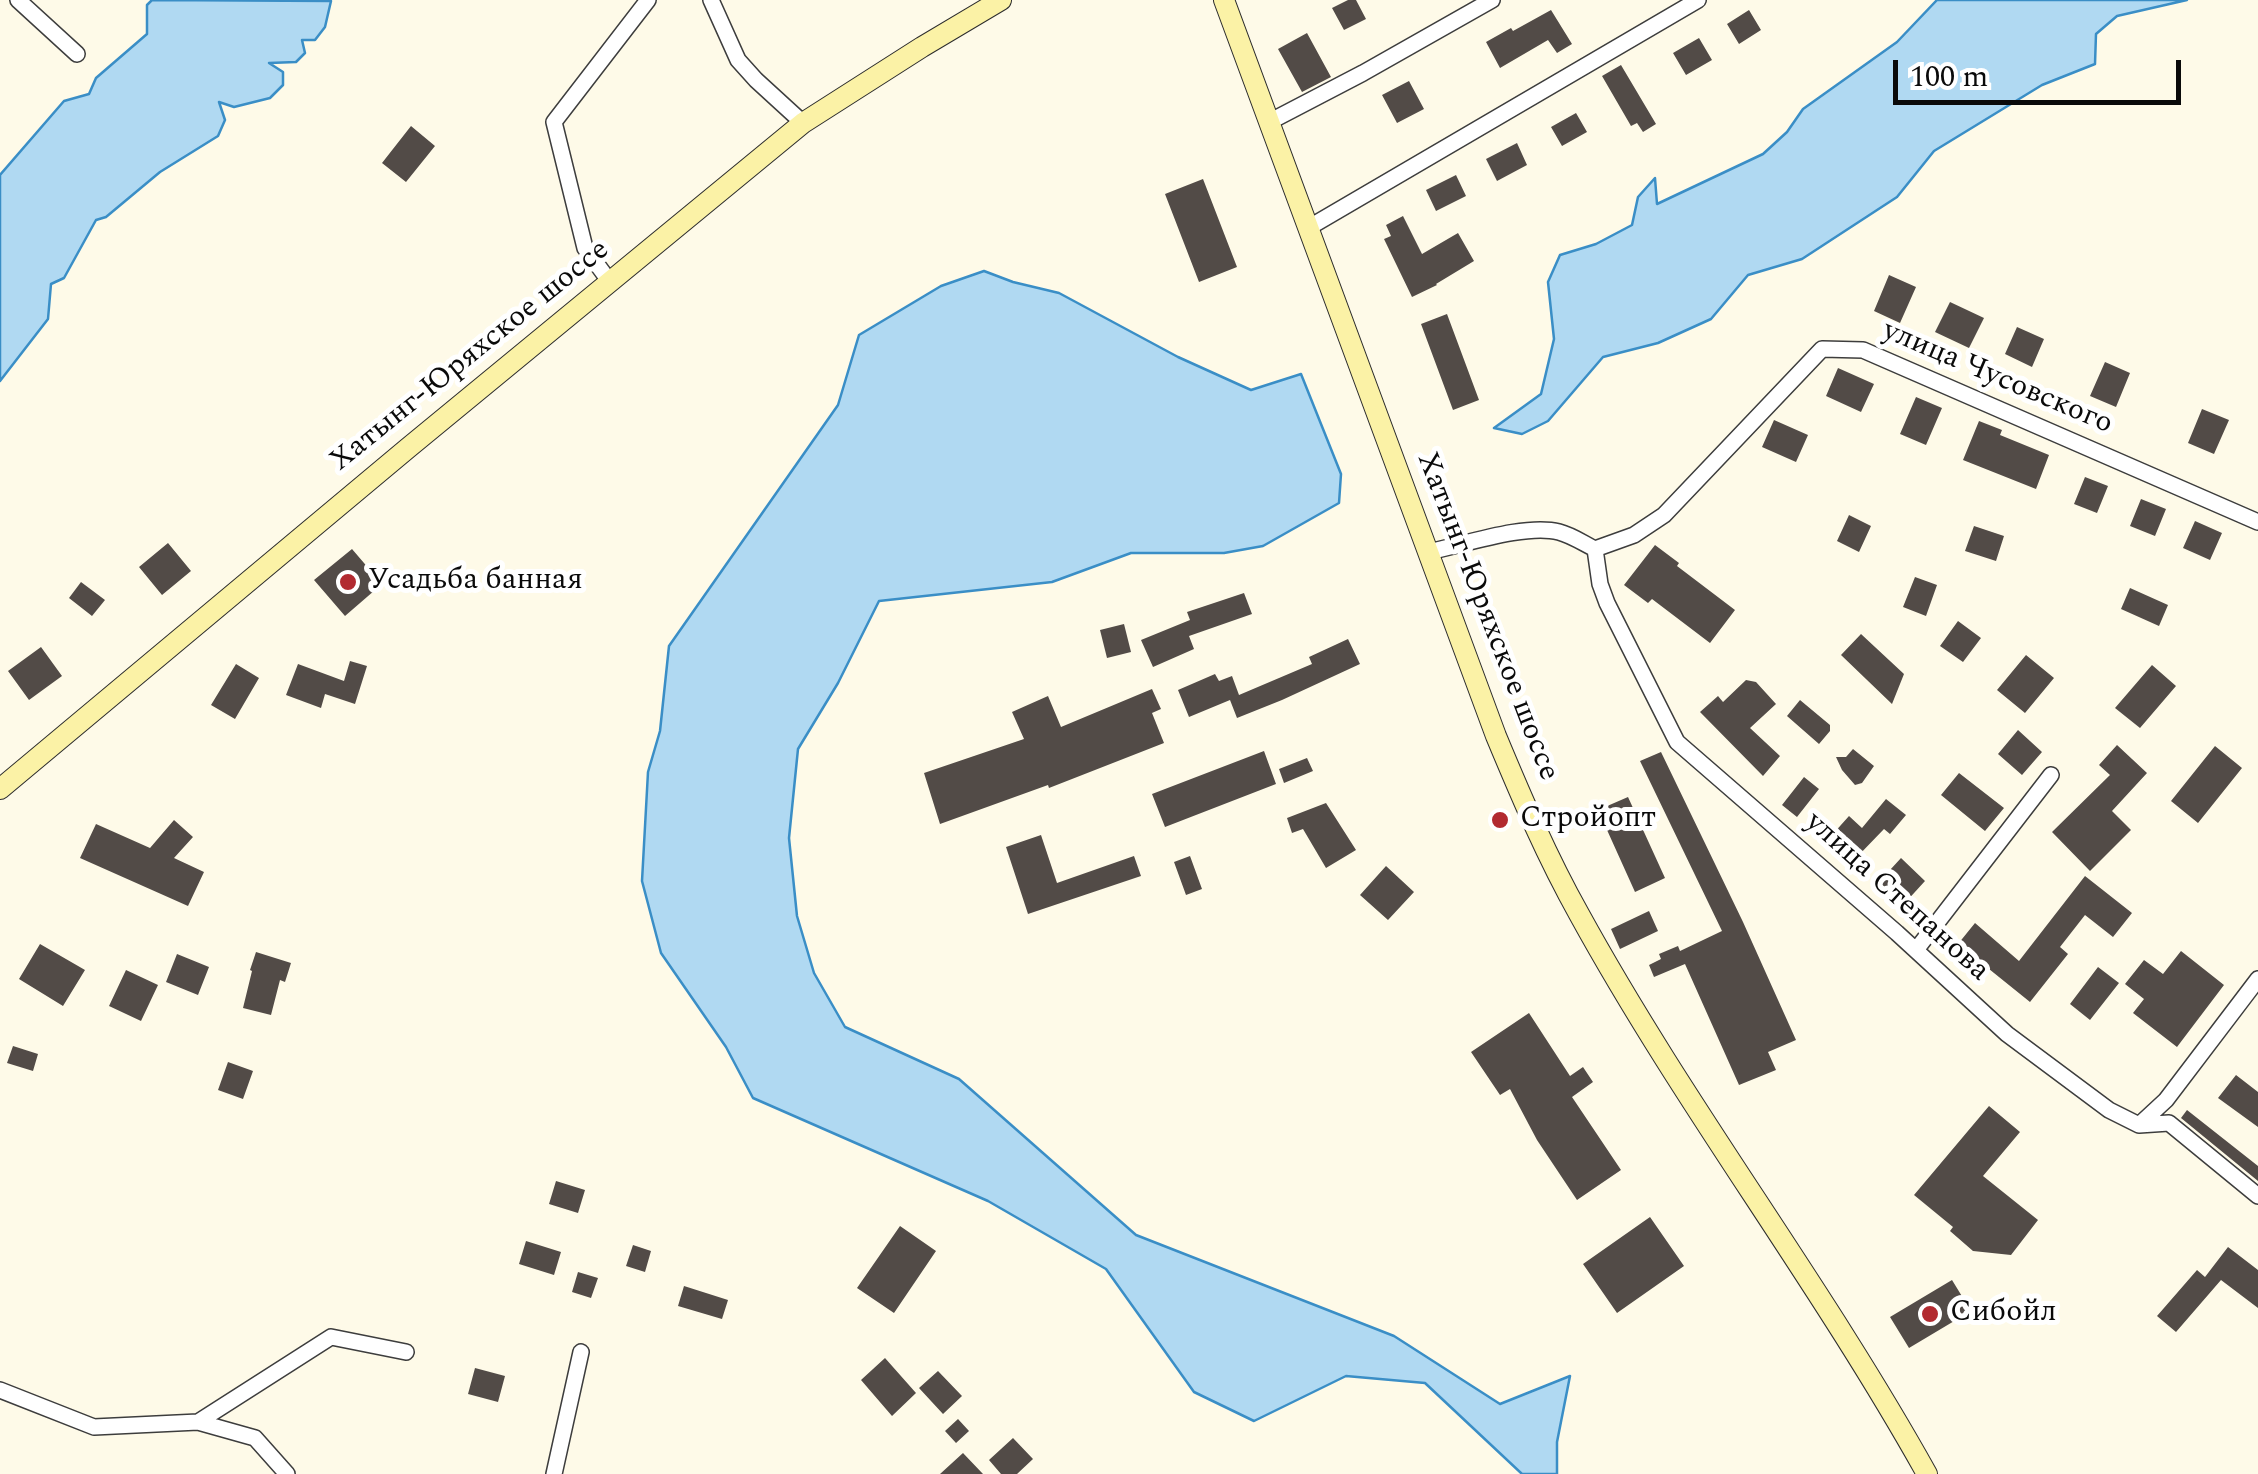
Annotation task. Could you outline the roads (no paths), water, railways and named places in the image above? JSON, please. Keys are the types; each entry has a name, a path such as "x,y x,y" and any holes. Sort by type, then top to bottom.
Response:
{"main road":[{"name":"Хатынг-Юряхское шоссе","path":"0,790 803,123 1001,0"},
{"name":"Хатынг-Юряхское шоссе","path":"1224,0 1532,822 1579,914 1679,1081 1859,1358 1927,1474"}],"street":[{"path":"18,0 76,54"},
{"path":"610,282 585,248 554,122 648,0"},
{"path":"711,0 738,60 803,123"},
{"path":"1269,122 1492,0"},
{"path":"1308,228 1698,0"},
{"name":"улица Чусовского","path":"1595,549 1634,535 1664,515 1822,349 1863,350 2258,522"},
{"path":"1428,552 1542,530 1562,532 1595,549"},
{"name":"улица Степанова","path":"1595,549 1607,603 1677,742 2007,1034 2109,1110 2138,1125 2169,1124 2258,1196"},
{"path":"1916,950 2051,775"},
{"path":"2138,1125 2166,1100 2258,979"},
{"path":"198,1422 331,1336 406,1352"},
{"path":"554,1474 581,1352"},
{"path":"0,1390 94,1427 198,1422 255,1438 287,1474"}],"water":[{"path":"152,0 331,1 325,27 315,40 302,40 305,53 296,62 269,63 283,72 283,85 270,98 234,107 219,102 225,120 218,136 160,172 106,217 96,220 64,278 51,284 48,319 0,381 0,175 64,101 89,94 96,78 147,34 147,5"},
{"path":"1937,0 2187,0 2117,16 2096,34 2095,64 2042,85 1934,151 1897,197 1802,259 1748,275 1711,319 1658,343 1603,357 1548,421 1522,434 1494,428 1541,394 1554,339 1548,282 1560,255 1596,244 1632,225 1638,197 1655,178 1657,204 1763,154 1787,132 1803,109 1897,42"},
{"path":"984,271 1059,293 1178,357 1251,390 1301,374 1341,474 1339,503 1263,546 1224,553 1131,553 1052,582 879,601 838,683 798,749 789,838 797,916 814,973 845,1027 959,1079 1136,1235 1394,1336 1500,1404 1570,1376 1557,1442 1557,1474 1522,1474 1425,1383 1346,1376 1254,1421 1194,1392 1106,1269 988,1201 753,1098 726,1047 661,953 642,881 648,772 660,731 669,646 838,405 859,335 941,286"}],"place":[{"name":"Усадьба банная","path":"348,582"},
{"name":"Стройопт","path":"1500,820"},
{"name":"Сибойл","path":"1930,1314"}]}
